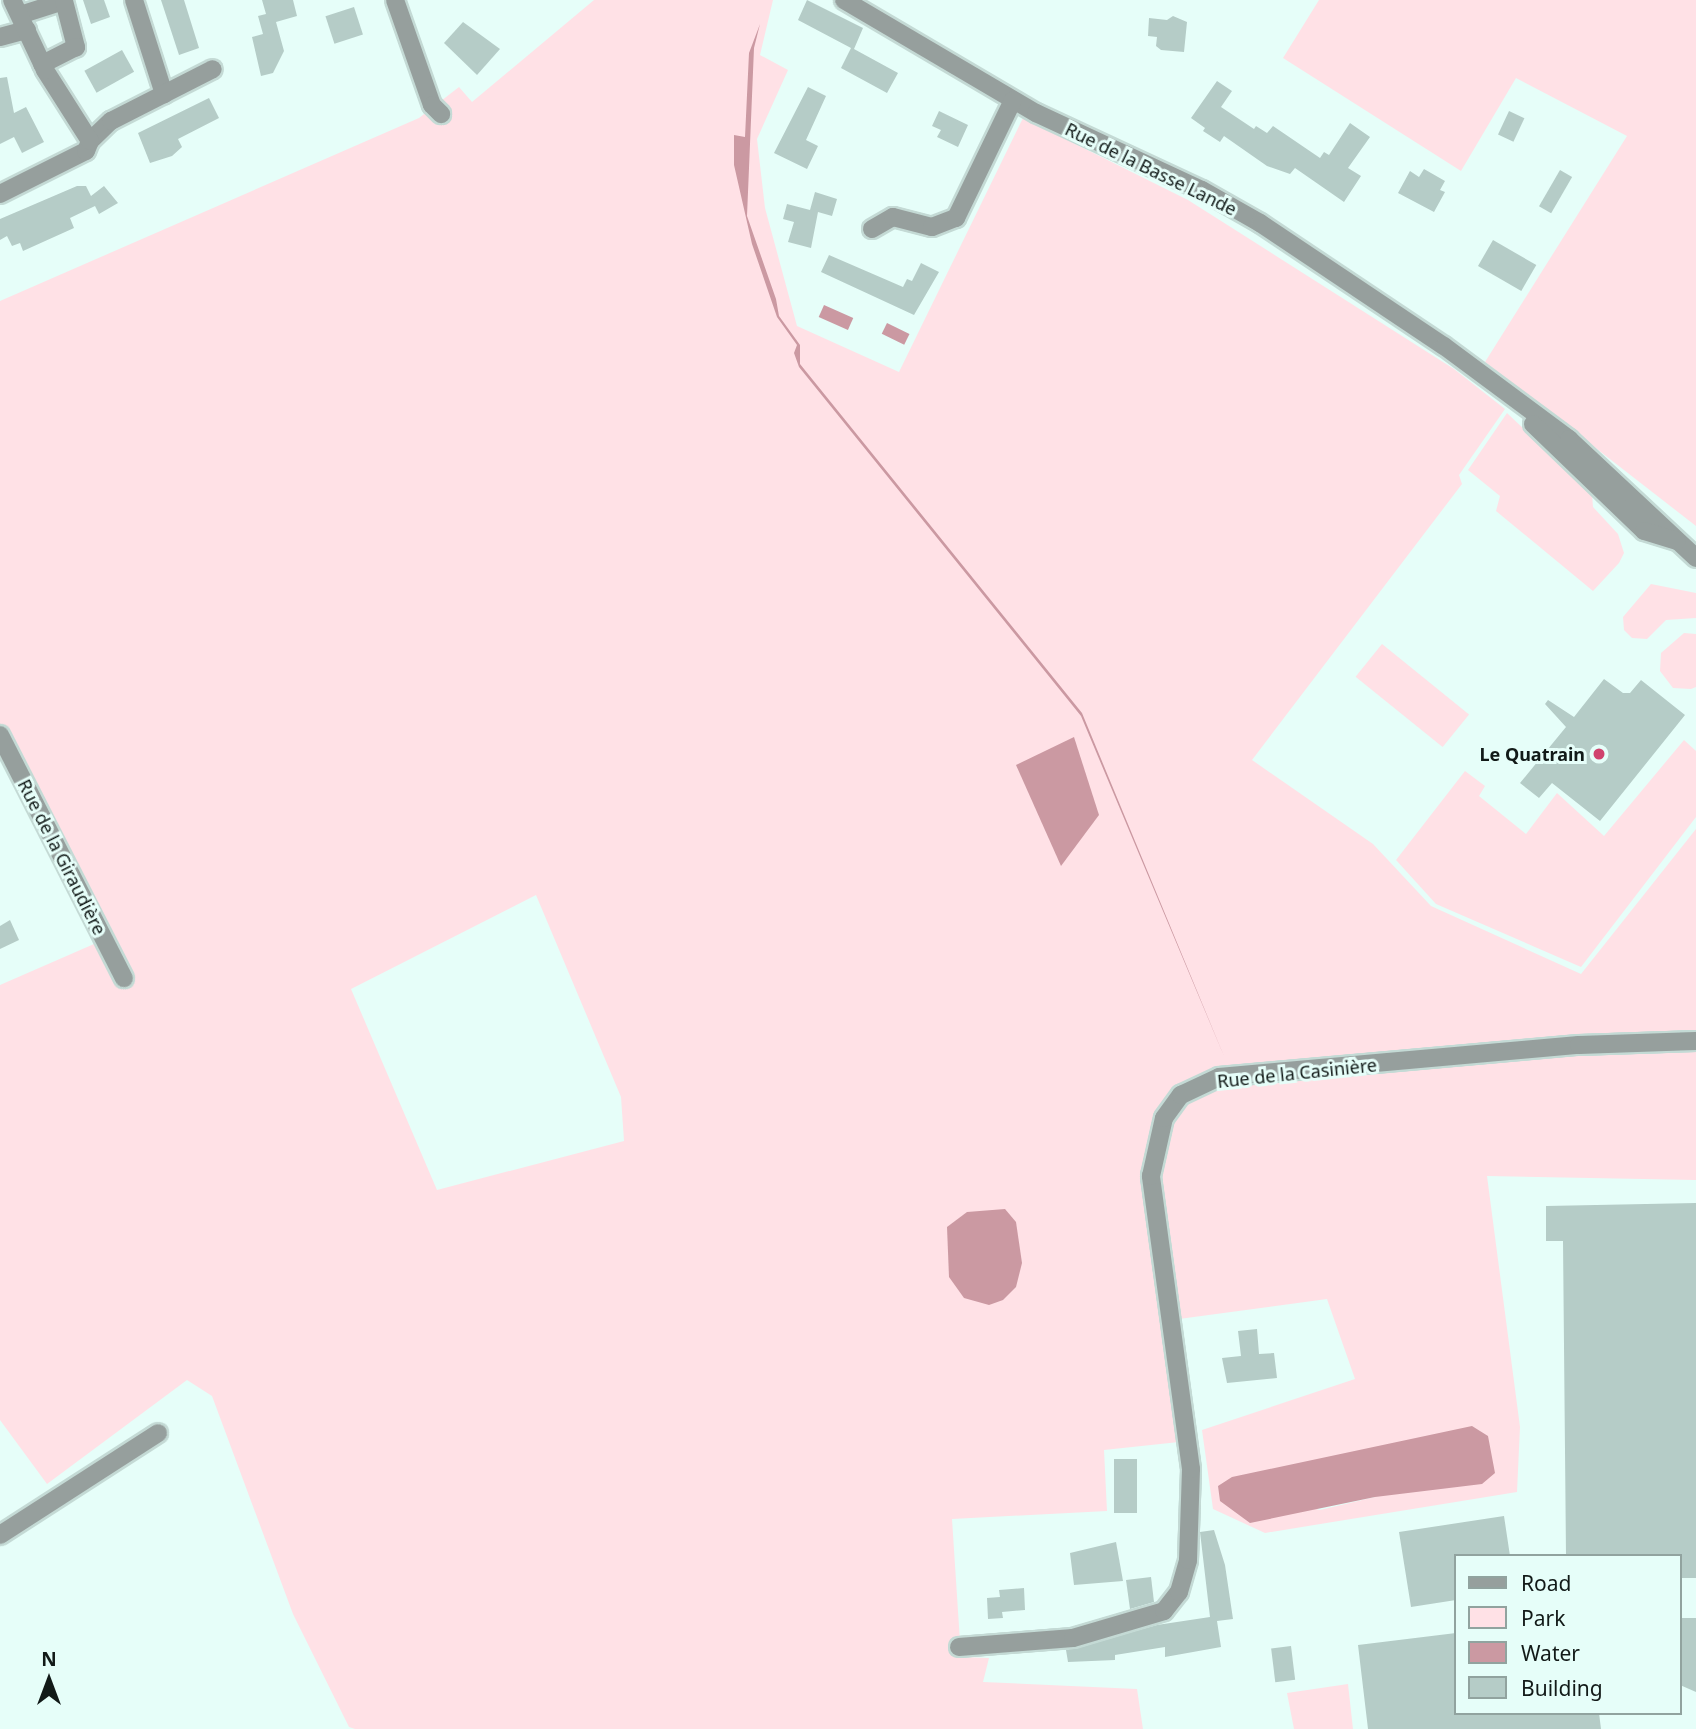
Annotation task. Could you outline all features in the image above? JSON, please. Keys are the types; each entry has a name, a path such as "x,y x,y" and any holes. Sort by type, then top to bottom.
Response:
{"street":[{"path":"134,0 164,94"},
{"path":"395,0 432,104 441,114"},
{"name":"Rue de la Basse Lande","path":"844,0 1013,100 1202,190 1260,223 1444,346 1515,402 1613,505 1644,531 1677,541 1696,558"},
{"path":"0,37 20,15 64,1 76,47 42,64"},
{"path":"20,15 42,64 90,141"},
{"path":"0,194 86,151 90,141 111,121 213,69"},
{"path":"872,229 893,217 932,227 956,218 1013,100"},
{"name":"Rue de la Giraudière","path":"0,735 124,978"},
{"name":"Rue de la Casinière","path":"959,1647 1073,1638 1164,1611 1179,1592 1188,1560 1191,1469 1151,1176 1164,1118 1181,1096 1219,1077 1567,1046 1696,1041"},
{"path":"0,1535 158,1433"}],"green space":[{"path":"594,0 773,0 760,55 788,70 757,139 765,208 797,326 899,372 1023,118 1188,200 1454,369 1505,409 1459,475 1462,484 1252,760 1373,844 1431,906 1581,974 1696,829 1696,1180 1487,1176 1520,1427 1517,1492 1265,1533 1213,1509 1202,1430 1355,1379 1327,1299 1164,1321 1179,1442 1104,1450 1107,1511 952,1519 961,1657 989,1658 983,1682 1137,1689 1143,1729 355,1729 349,1727 293,1614 212,1396 187,1380 47,1484 0,1420 0,985 94,944 0,758 0,301 419,118 459,87 472,102","holes":["536,895 621,1097 624,1141 437,1190 351,989","1218,1486 1375,1497 1320,1510"]},
{"path":"1319,0 1696,0 1696,526 1485,362 1627,136 1516,78 1461,171 1283,58"},
{"path":"1507,413 1592,494 1593,507 1618,534 1624,553 1619,563 1593,591 1496,511 1500,496 1468,470"},
{"path":"1651,584 1696,593 1696,618 1666,620 1647,639 1632,638 1624,630 1623,617"},
{"path":"1684,633 1696,634 1696,687 1691,689 1673,688 1660,671 1661,653"},
{"path":"1382,644 1469,714 1443,747 1356,677"},
{"path":"1684,740 1696,751 1696,817 1581,967 1436,904 1396,860 1465,771 1485,786 1479,796 1526,834 1557,793 1604,836"},
{"path":"1348,1684 1353,1729 1294,1729 1287,1693"}],"water":[{"path":"760,24 754,48 747,216 776,299 779,316 800,345 800,364 1082,713 1226,1061 1081,716 799,367 794,353 797,345 777,317 752,244 734,165 734,135 745,137 749,53"},
{"path":"824,305 853,318 848,330 819,317"},
{"path":"887,323 909,334 904,345 882,334"},
{"path":"1074,737 1099,815 1061,866 1016,765"},
{"path":"1005,1209 1016,1222 1022,1263 1016,1287 1003,1300 989,1305 964,1298 949,1277 947,1227 967,1212"},
{"path":"1472,1426 1488,1436 1495,1473 1482,1484 1375,1497 1250,1523 1220,1501 1218,1486 1232,1477"}],"building":[{"path":"83,0 104,0 110,17 91,24"},
{"path":"161,0 184,0 199,48 179,55"},
{"path":"262,0 293,0 297,16 276,22 284,51 273,73 261,76 252,37 263,34 258,16 266,14"},
{"path":"807,0 863,28 854,49 898,73 887,93 841,68 851,48 798,20"},
{"path":"354,7 363,35 334,44 325,16"},
{"path":"1173,16 1187,22 1184,52 1161,50 1156,46 1157,37 1148,36 1149,18 1167,20"},
{"path":"463,22 500,49 477,75 444,43"},
{"path":"122,50 134,72 97,93 84,71"},
{"path":"7,77 14,113 26,107 44,142 22,153 14,137 0,144 0,78"},
{"path":"1217,81 1232,91 1221,107 1254,129 1256,126 1267,133 1273,126 1320,158 1324,152 1329,155 1350,123 1370,137 1348,168 1361,176 1344,202 1295,168 1290,174 1267,166 1224,136 1220,142 1203,131 1205,128 1191,118"},
{"path":"808,87 826,96 806,140 818,146 807,169 774,153"},
{"path":"209,98 219,118 178,139 182,147 172,156 150,163 138,133"},
{"path":"939,111 968,125 958,147 937,137 941,130 932,126"},
{"path":"1509,111 1524,118 1513,142 1498,135"},
{"path":"1424,169 1445,181 1440,190 1445,192 1434,212 1398,193 1410,171 1419,177"},
{"path":"1560,170 1572,177 1551,213 1539,206"},
{"path":"77,186 86,186 91,196 104,186 118,203 99,214 95,206 70,218 74,228 23,251 20,243 12,246 7,236 0,240 0,219"},
{"path":"815,192 837,199 832,216 818,212 811,248 788,242 794,222 783,219 787,204 810,210"},
{"path":"1493,240 1536,265 1521,291 1478,266"},
{"path":"829,255 903,287 907,279 912,281 921,263 939,272 914,315 821,272"},
{"name":"Le Quatrain","path":"1604,679 1623,693 1630,693 1641,680 1685,715 1600,821 1552,783 1539,798 1520,783 1566,727 1545,704 1548,700 1574,717"},
{"path":"10,920 19,940 0,949 0,926"},
{"path":"1696,1203 1696,1578 1682,1578 1682,1554 1566,1554 1563,1241 1546,1241 1546,1206"},
{"path":"1257,1329 1259,1354 1274,1353 1277,1378 1227,1383 1222,1358 1241,1356 1238,1331"},
{"path":"1114,1459 1137,1459 1137,1513 1114,1513"},
{"path":"1504,1516 1510,1554 1454,1554 1454,1600 1411,1607 1399,1532"},
{"path":"1214,1530 1225,1565 1233,1619 1217,1621 1221,1647 1165,1657 1165,1647 1115,1655 1115,1660 1068,1662 1066,1650 1157,1625 1210,1617 1200,1532"},
{"path":"1116,1542 1123,1581 1074,1585 1070,1553"},
{"path":"1151,1577 1154,1602 1130,1609 1126,1580"},
{"path":"1024,1588 1025,1610 1002,1612 1003,1618 988,1619 987,1598 1000,1597 999,1590"},
{"path":"1682,1618 1696,1618 1696,1692 1682,1686"},
{"path":"1454,1633 1454,1715 1599,1715 1601,1729 1368,1729 1358,1645"},
{"path":"1291,1646 1295,1680 1275,1682 1271,1648"}],"place":[{"name":"Le Quatrain","path":"1599,754"}]}
